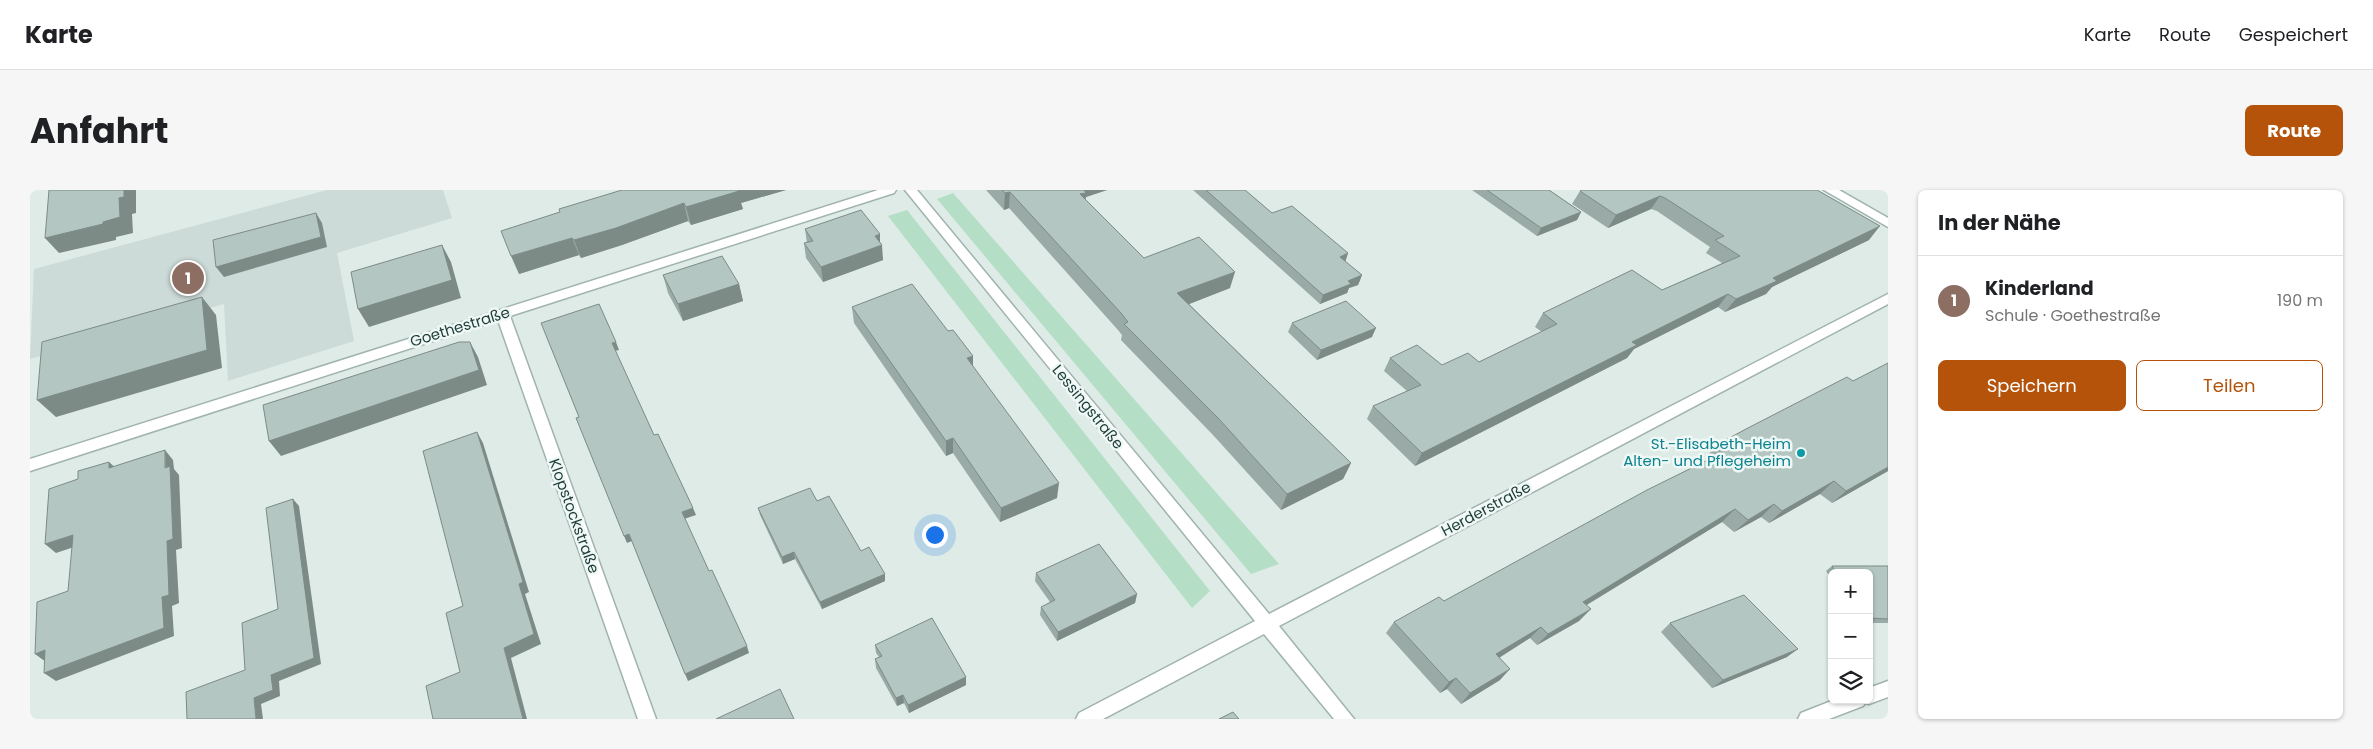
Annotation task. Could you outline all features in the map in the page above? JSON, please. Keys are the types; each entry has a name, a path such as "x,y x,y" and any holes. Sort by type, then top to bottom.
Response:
{"street":[{"name":"Goethestraße","path":"30,465 890,190"},
{"name":"Lessingstraße","path":"911,190 1345,719"},
{"path":"1830,190 1888,223"},
{"name":"Herderstraße","path":"1084,719 1888,298"},
{"name":"Klopstockstraße","path":"502,314 646,719"},
{"path":"1873,695 1888,689"},
{"path":"1807,719 1846,704"}],"shaded area":[{"path":"327,190 443,190 452,218 337,253 354,341 228,381 224,304 30,359 34,269"}],"green space":[{"path":"953,193 1279,564 1251,574 937,199"},
{"path":"907,210 1210,591 1192,608 888,216"}],"building":[{"path":"49,190 124,190 124,197 119,198 120,217 103,222 103,224 45,238"},
{"path":"622,190 739,191 686,207 684,203 616,228 574,240 572,238 511,256 501,231 560,212 559,209"},
{"path":"1002,190 1084,190 1086,193 1080,194 1144,258 1199,237 1235,272 1177,293 1351,463 1287,494 1218,418 1124,324 1128,322 1121,313 1010,192 1005,193"},
{"path":"1206,190 1245,190 1272,213 1292,206 1348,253 1340,257 1362,275 1348,281 1351,284 1323,295"},
{"path":"1487,190 1549,190 1581,212 1541,228"},
{"path":"1817,190 1880,226 1773,278 1777,281 1736,299 1728,294 1632,342 1637,345 1422,453 1373,406 1421,385 1390,358 1417,345 1442,365 1468,353 1479,362 1557,324 1543,313 1632,270 1662,290 1740,256 1715,240 1724,236 1665,198 1660,196 1616,215 1580,191"},
{"path":"861,210 880,234 875,236 882,245 821,267 804,243 813,241 805,229"},
{"path":"316,213 321,237 216,267 213,240"},
{"path":"442,245 452,280 358,309 351,272"},
{"path":"722,256 739,284 678,304 663,275"},
{"path":"912,284 948,331 953,330 973,356 967,358 1059,483 1001,508 953,438 946,441 852,307"},
{"path":"202,297 207,350 37,400 42,342"},
{"path":"1346,301 1376,328 1321,350 1292,323"},
{"path":"599,304 616,342 612,343 654,435 658,434 693,508 682,512 709,571 712,570 747,646 685,674 629,534 624,536 576,418 579,417 541,323"},
{"path":"459,342 470,342 479,370 269,441 263,405"},
{"path":"1888,363 1888,467 1846,491 1834,481 1782,511 1774,504 1748,520 1735,509 1583,602 1591,609 1548,634 1541,627 1496,654 1510,669 1470,693 1456,678 1449,682 1394,622 1439,597 1444,601 1647,490 1726,451 1718,444 1746,429 1847,377 1853,381"},
{"path":"477,432 523,582 519,584 534,634 504,648 523,719 433,719 426,686 460,672 446,613 463,606 423,451"},
{"path":"165,450 165,468 170,466 173,539 167,541 169,595 162,597 164,628 44,673 45,650 35,654 37,602 68,591 73,535 45,544 49,489 78,479 78,471 109,462 109,468"},
{"path":"810,488 817,501 829,496 861,551 869,547 885,574 820,602 794,552 782,557 758,508"},
{"path":"293,499 314,658 271,675 273,690 254,698 256,719 187,719 186,692 245,670 242,623 278,609 266,508"},
{"path":"1099,544 1137,594 1058,632 1041,607 1055,600 1036,573"},
{"path":"1832,566 1888,566 1888,619 1873,618 1873,569 1834,569"},
{"path":"1744,595 1798,649 1723,680 1670,623"},
{"path":"932,618 966,677 908,705 903,695 896,698 875,659 882,656 875,645"},
{"path":"780,689 794,719 716,719"},
{"path":"1233,712 1239,719 1219,719"}],"place":[{"name":"Kinderland","path":"188,278"},
{"name":"St.-Elisabeth-Heim Alten- und Pflegeheim","path":"1801,453"}]}
